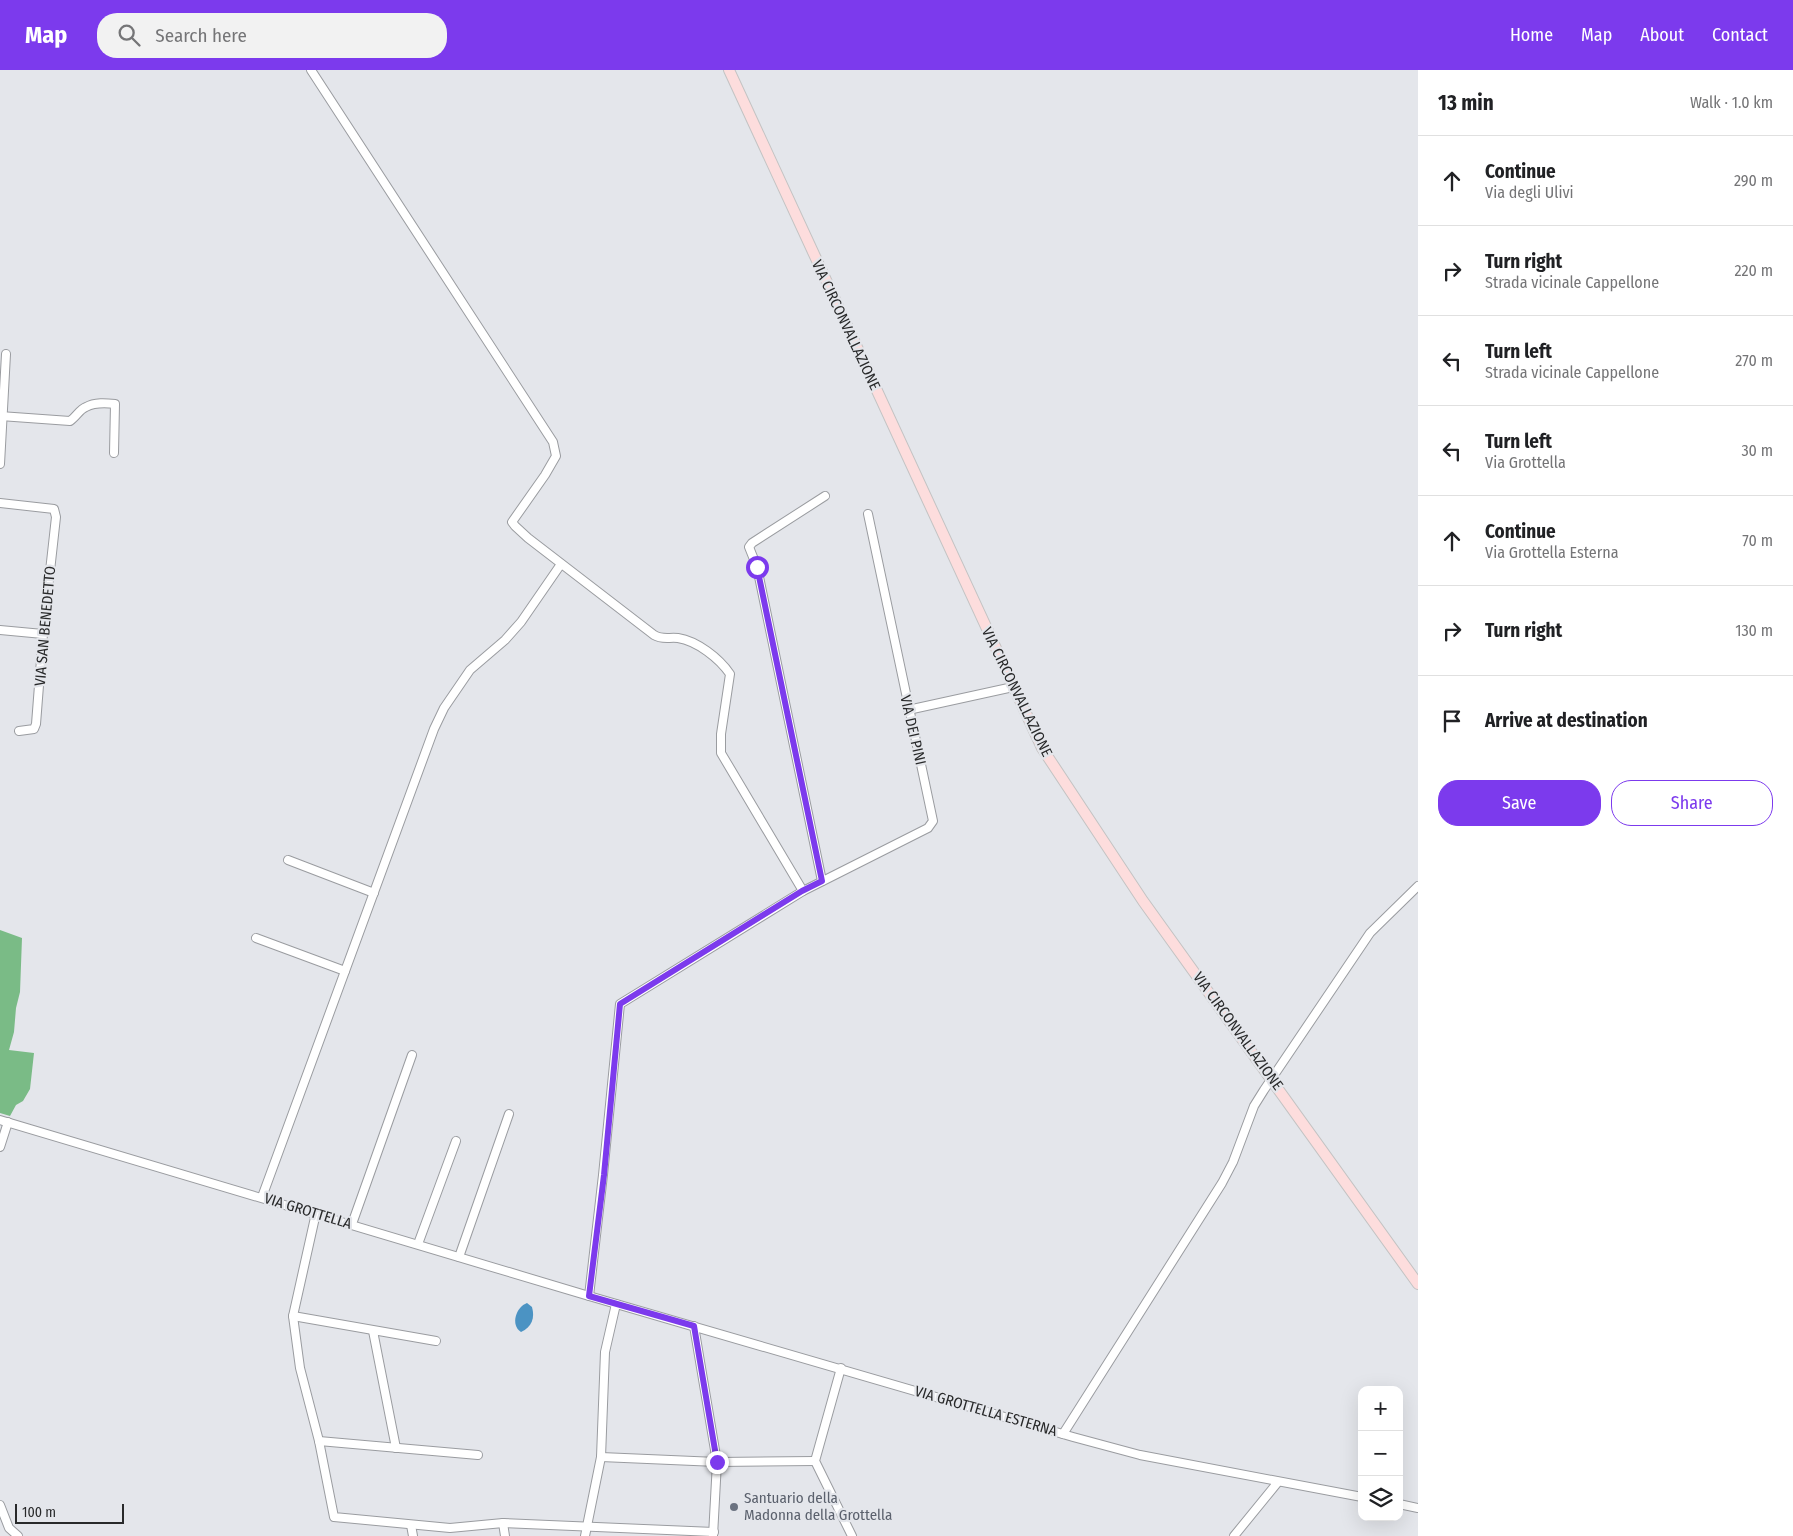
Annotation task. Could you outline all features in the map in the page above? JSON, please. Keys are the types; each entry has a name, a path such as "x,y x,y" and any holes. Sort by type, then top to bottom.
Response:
{"main road":[{"name":"VIA CIRCONVALLAZIONE","path":"729,70 1042,748 1143,900 1418,1284"}],"street":[{"path":"311,70 553,442 556,456 512,522 514,526 654,635 660,638 688,640 725,667 730,674 720,734 721,753 802,891"},
{"path":"0,464 6,354"},
{"path":"2,416 70,421 85,407 101,403 116,404 114,453"},
{"path":"589,1296 604,1175 620,1004 802,891 822,881 757,567 749,547 752,543 825,496"},
{"name":"VIA SAN BENEDETTO","path":"0,503 54,509 56,517 43,634 36,724 34,729 19,731"},
{"name":"VIA DEI PINI","path":"822,881 928,828 933,822 868,514"},
{"path":"262,1197 434,730 444,708 470,670 505,640 521,622 561,564"},
{"path":"0,630 43,634"},
{"path":"908,710 1013,686"},
{"path":"288,860 374,893"},
{"path":"1063,1434 1222,1183 1233,1162 1254,1106 1272,1078 1370,933 1418,886"},
{"path":"256,938 346,971"},
{"path":"352,1224 412,1055"},
{"path":"459,1257 510,1114"},
{"path":"0,1147 4,1121"},
{"name":"VIA GROTTELLA","path":"4,1121 616,1304"},
{"path":"418,1244 456,1141"},
{"path":"316,1213 293,1316 300,1368 319,1441 334,1517 450,1528 503,1523 713,1534 717,1462 694,1326"},
{"path":"585,1536 601,1458 605,1352 616,1304"},
{"name":"VIA GROTTELLA ESTERNA","path":"616,1304 1140,1455 1358,1496"},
{"path":"293,1316 436,1341"},
{"path":"373,1331 396,1448"},
{"path":"841,1368 815,1461 852,1536"},
{"path":"319,1441 478,1455"},
{"path":"601,1458 717,1462 815,1461"},
{"path":"1234,1536 1278,1482"},
{"path":"0,1505 9,1528 18,1536"},
{"path":"1403,1505 1418,1508"},
{"path":"503,1523 505,1536"},
{"path":"411,1525 413,1536"}],"green space":[{"path":"0,930 22,938 20,992 16,1008 14,1032 9,1050 34,1053 30,1089 23,1101 16,1105 10,1116 0,1113"}],"water":[{"path":"527,1303 532,1307 533,1318 528,1328 521,1332 516,1325 516,1316 520,1308"}],"place":[{"name":"Santuario della Madonna della Grottella","path":"734,1507"}],"route":[{"path":"717,1462 694,1326 589,1296 604,1175 620,1004 802,891 822,881 757,567"}]}
